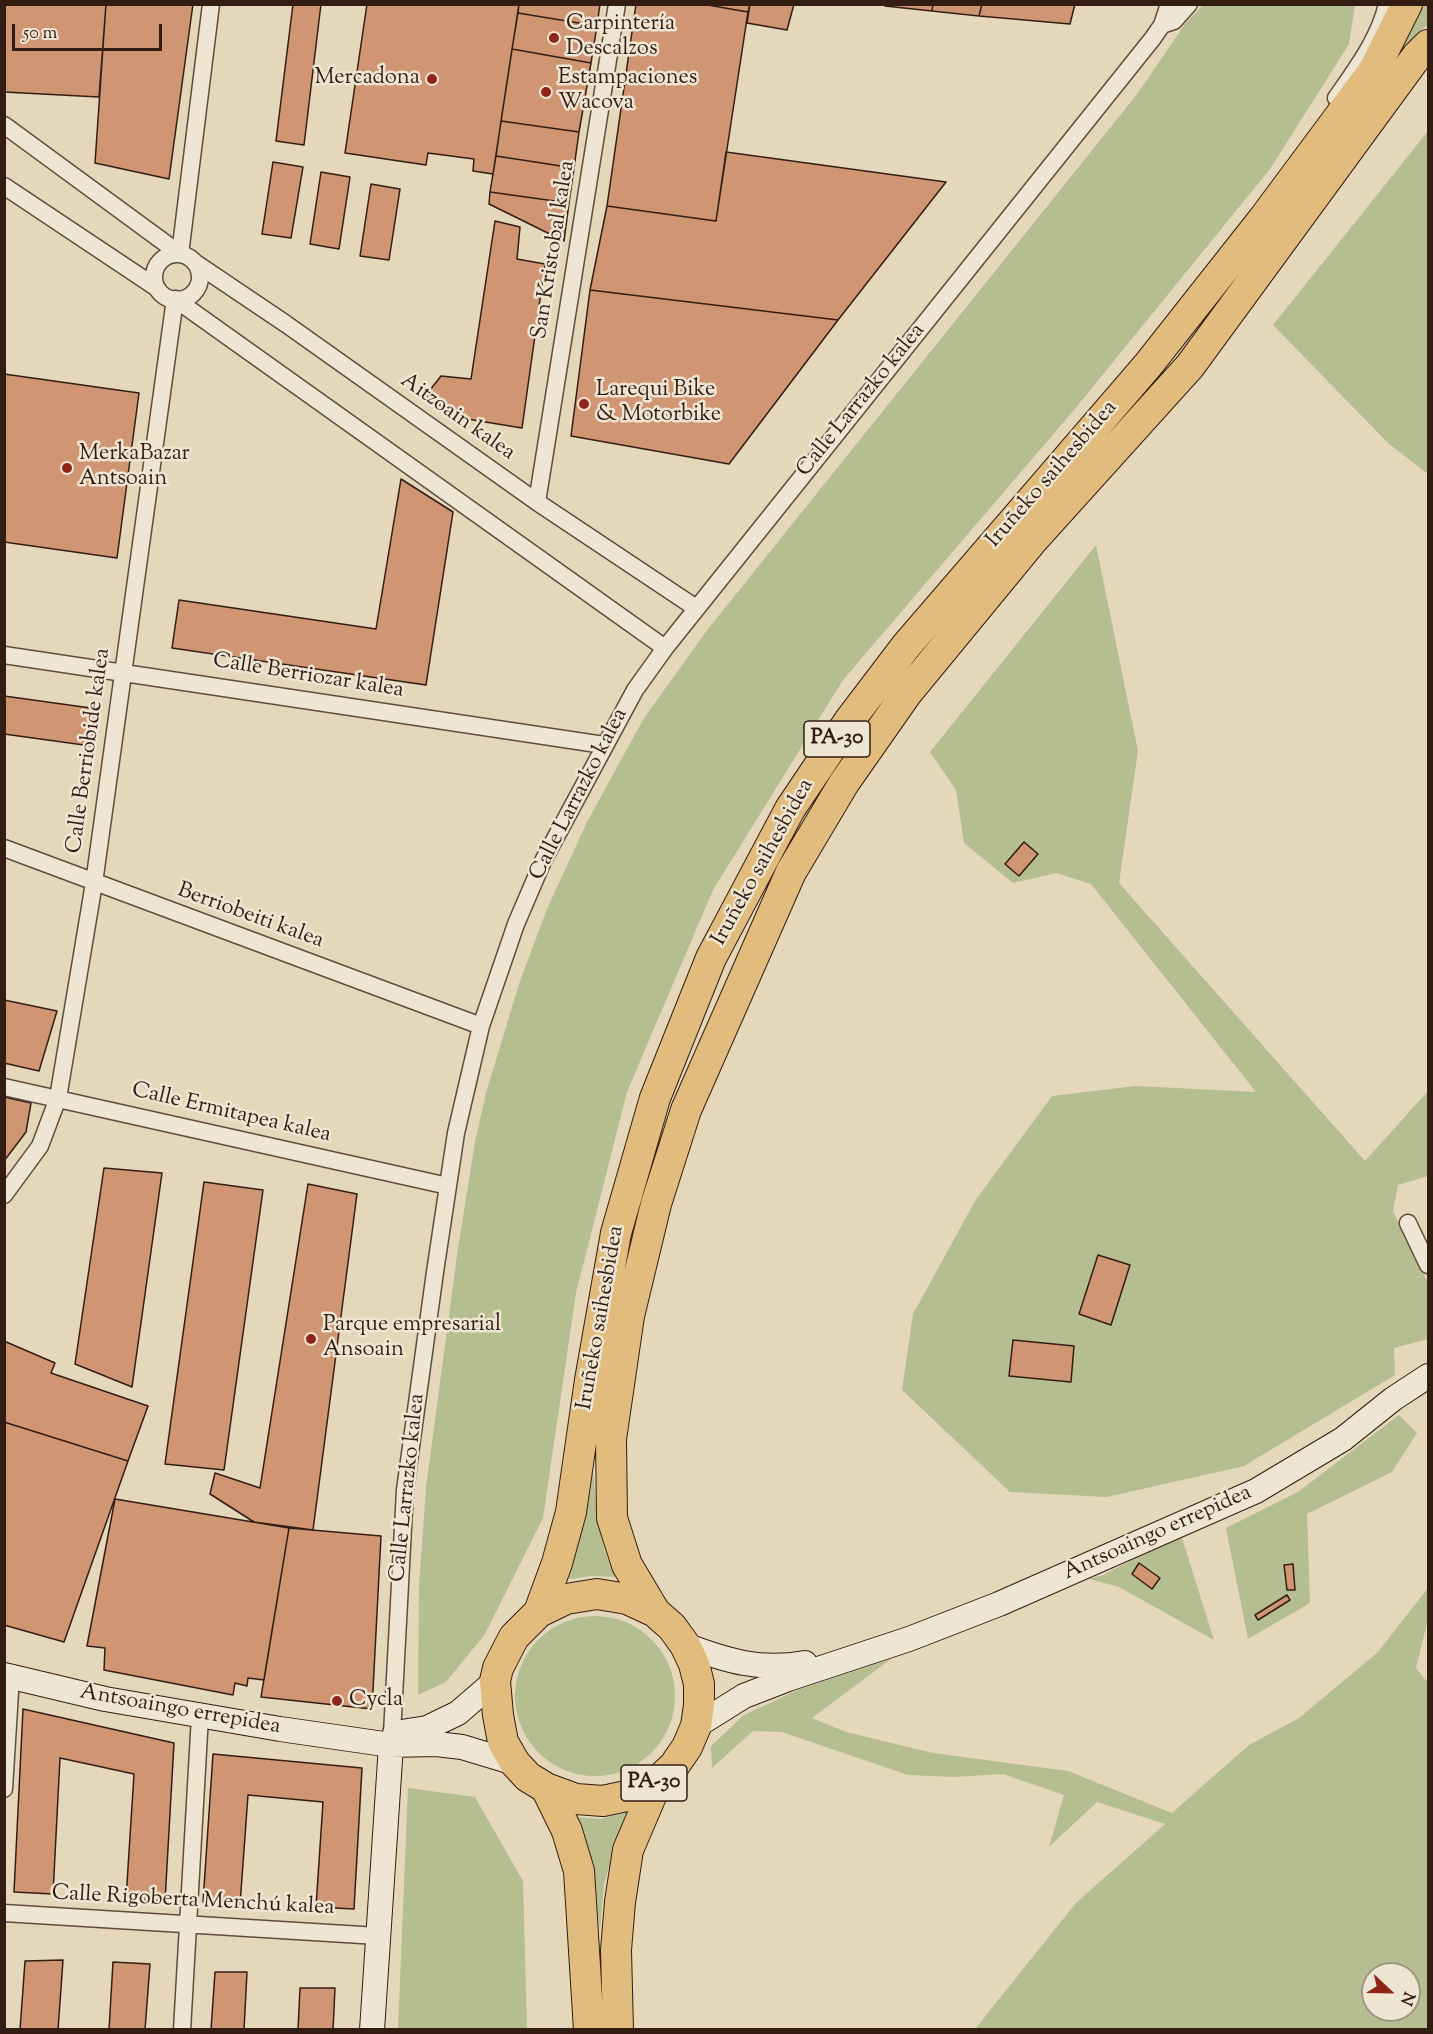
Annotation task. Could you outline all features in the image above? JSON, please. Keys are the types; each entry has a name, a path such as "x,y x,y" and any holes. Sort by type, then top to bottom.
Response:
{"highway":[{"name":"Iruñeko saihesbidea","path":"539,1612 557,1563 571,1512 590,1380 616,1233 655,1098 711,958 790,809 849,721 906,646 1148,365 1264,218 1374,70 1407,4"},
{"name":"Iruñeko saihesbidea","path":"655,1612 627,1565 612,1518 611,1439 629,1316 656,1204 686,1110 791,872 844,783 907,693 1032,542 1190,366 1417,56 1428,45"},
{"name":"PA-30","path":"597,1594 627,1599 655,1612 672,1627 685,1645 694,1664 699,1684 696,1726 687,1747 674,1766 657,1782 631,1795 603,1801 576,1799 546,1788 528,1778 515,1763 503,1742 498,1715 495,1682 498,1668 513,1636 539,1612 566,1599 597,1594"},
{"name":"PA-30","path":"618,2030 616,1950 628,1850 657,1782"},
{"name":"PA-30","path":"546,1788 567,1831 579,1871 588,2030"}],"street":[{"path":"175,299 189,296 195,290 200,276 187,258 212,4"},
{"name":"San Kristobal kalea","path":"537,502 618,4"},
{"name":"Calle Larrazko kalea","path":"372,2030 405,1490 456,1133 480,1026 516,924 543,861 635,690 696,608 1162,25 1169,4"},
{"path":"1322,141 1331,105 1372,44 1387,4"},
{"name":"Calle Larrazko kalea","path":"1162,25 1174,21 1188,5"},
{"name":"Aitzoain kalea","path":"4,124 187,258 286,324 537,502 696,608"},
{"path":"4,186 157,288 162,294 175,299 665,648"},
{"path":"157,288 156,267 166,257 187,258"},
{"name":"Calle Berriobide kalea","path":"4,1195 40,1146 58,1098 94,883 175,299"},
{"name":"Calle Berriozar kalea","path":"4,655 604,745"},
{"name":"Berriobeiti kalea","path":"4,848 480,1026"},
{"name":"Calle Ermitapea kalea","path":"4,1087 448,1186"},
{"path":"1408,1223 1428,1265"},
{"name":"Antsoaingo errepidea","path":"696,1726 744,1696 909,1639 999,1604 1256,1491 1343,1439 1393,1399 1428,1376"},
{"name":"Antsoaingo errepidea","path":"685,1645 746,1665 783,1667 867,1653"},
{"path":"4,1789 8,1676"},
{"name":"Antsoaingo errepidea","path":"8,1676 105,1699 200,1716 357,1740 391,1740 462,1746 515,1763"},
{"name":"Antsoaingo errepidea","path":"391,1740 426,1728 458,1713 495,1682"},
{"path":"182,2030 200,1716"},
{"name":"Calle Rigoberta Menchú kalea","path":"4,1913 378,1936"}],"green space":[{"path":"1204,4 1355,5 1349,44 1270,169 1074,410 843,680 713,890 627,1092 576,1293 543,1518 485,1634 446,1682 418,1695 419,1586 426,1487 458,1248 475,1142 486,1093 519,984 547,909 587,822 644,718 708,629 1138,93 1185,24"},
{"path":"1421,5 1428,5 1428,24 1396,56"},
{"path":"1428,131 1428,474 1388,443 1273,325"},
{"path":"1096,545 1138,751 1119,883 1365,1161 1428,1091 1428,1176 1398,1185 1393,1211 1428,1283 1428,1339 1394,1348 1395,1375 1244,1466 1107,1497 1010,1492 902,1390 913,1314 975,1201 1052,1096 1136,1086 1256,1092 1091,884 1056,873 1013,883 964,843 956,790 930,752"},
{"path":"1399,1415 1417,1433 1392,1472 1307,1514 1310,1603 1248,1639 1226,1528 1298,1492"},
{"path":"593,1471 602,1540 617,1577 591,1576 564,1580 578,1542"},
{"path":"1181,1535 1214,1640 1119,1587 1089,1579 1103,1575"},
{"path":"1428,1588 1428,1619 1416,1668 1428,1683 1428,2029 975,2029 1076,1903 1165,1824 1097,1802 1049,1847 1064,1795 1003,1774 954,1777 908,1775 782,1732 753,1731 712,1768 711,1746 744,1715 800,1689 891,1659 812,1718 846,1732 933,1753 1068,1771 1172,1813 1249,1745 1299,1718 1378,1652"},
{"path":"595,1616 611,1617 626,1622 640,1629 652,1639 662,1651 669,1665 674,1680 674,1712 669,1727 662,1741 652,1753 640,1763 626,1770 611,1775 595,1776 579,1775 564,1770 550,1763 538,1753 528,1741 521,1727 516,1712 515,1696 516,1680 521,1665 528,1651 538,1639 550,1629 564,1622 579,1617"},
{"path":"408,1788 475,1797 523,1881 527,2029 398,2029"},
{"path":"628,1812 613,1851 604,1885 600,1930 594,1887 576,1817 601,1819"}],"building":[{"path":"4,4 106,4 99,97 4,92"},
{"path":"106,4 193,4 169,179 95,163"},
{"path":"293,4 321,4 304,145 276,141"},
{"name":"Mercadona","path":"367,4 519,4 493,174 473,171 474,159 428,153 426,165 345,153"},
{"path":"519,4 600,4 597,26 518,13"},
{"path":"636,4 702,4 748,12 716,221 607,206"},
{"path":"702,4 750,4 748,12"},
{"path":"750,4 794,4 787,30 747,23"},
{"path":"885,4 933,4 932,11 885,6"},
{"path":"933,4 982,4 979,16 932,11"},
{"path":"982,4 1075,4 1070,24 979,16"},
{"name":"Carpintería Descalzos","path":"518,13 597,26 591,63 512,49"},
{"name":"Estampaciones Wacova","path":"512,49 591,63 579,132 501,121"},
{"path":"501,121 579,132 574,168 496,156"},
{"path":"726,152 946,182 838,320 590,290 607,206 716,221"},
{"path":"496,156 574,168 569,203 490,192"},
{"path":"273,162 303,167 291,238 262,234"},
{"path":"321,172 350,177 339,249 310,244"},
{"path":"371,184 400,189 389,260 360,256"},
{"path":"490,192 569,203 564,241 489,204"},
{"path":"495,221 520,227 517,259 545,264 522,428 455,417 426,395 441,376 471,379"},
{"path":"590,290 838,320 729,464 571,436"},
{"name":"MerkaBazar Antsoain","path":"4,374 139,393 117,558 4,542"},
{"path":"401,479 453,512 426,685 172,648 179,600 376,629"},
{"path":"4,696 98,709 91,746 4,734"},
{"path":"1024,842 1038,854 1019,876 1005,864"},
{"path":"4,1000 57,1011 39,1071 4,1063"},
{"path":"4,1097 31,1103 26,1132 4,1161"},
{"path":"104,1168 162,1173 132,1387 75,1364"},
{"path":"204,1182 263,1190 224,1470 165,1464"},
{"name":"Parque empresarial Ansoain","path":"308,1184 357,1194 313,1530 254,1522 210,1494 215,1473 260,1488"},
{"path":"1098,1255 1130,1265 1111,1325 1079,1314"},
{"path":"1013,1340 1074,1346 1071,1382 1009,1376"},
{"path":"4,1341 55,1363 51,1373 148,1406 128,1461 4,1422"},
{"path":"4,1422 128,1461 64,1642 4,1625"},
{"path":"115,1499 289,1528 264,1680 248,1678 247,1686 235,1683 233,1695 104,1670 105,1648 87,1646"},
{"path":"289,1528 381,1536 372,1709 261,1697"},
{"path":"1139,1563 1160,1578 1152,1589 1132,1574"},
{"path":"1293,1564 1295,1590 1287,1590 1284,1565"},
{"path":"1287,1595 1290,1600 1258,1620 1255,1615"},
{"path":"23,1709 174,1743 165,1901 126,1899 134,1774 60,1758 53,1894 14,1892"},
{"path":"213,1754 362,1768 354,1909 316,1907 323,1802 248,1795 240,1905 203,1902"},
{"path":"63,1960 58,2030 20,2030 25,1961"},
{"path":"113,1962 150,1964 145,2030 109,2030"},
{"path":"215,1972 247,1972 244,2030 211,2030"},
{"path":"300,1988 335,1988 333,2030 298,2030"}],"place":[{"name":"Carpintería Descalzos","path":"554,38"},
{"name":"Mercadona","path":"432,79"},
{"name":"Estampaciones Wacova","path":"546,92"},
{"name":"Larequi Bike & Motorbike","path":"584,404"},
{"name":"MerkaBazar Antsoain","path":"67,468"},
{"name":"Parque empresarial Ansoain","path":"311,1339"},
{"name":"Cycla","path":"337,1701"}]}
